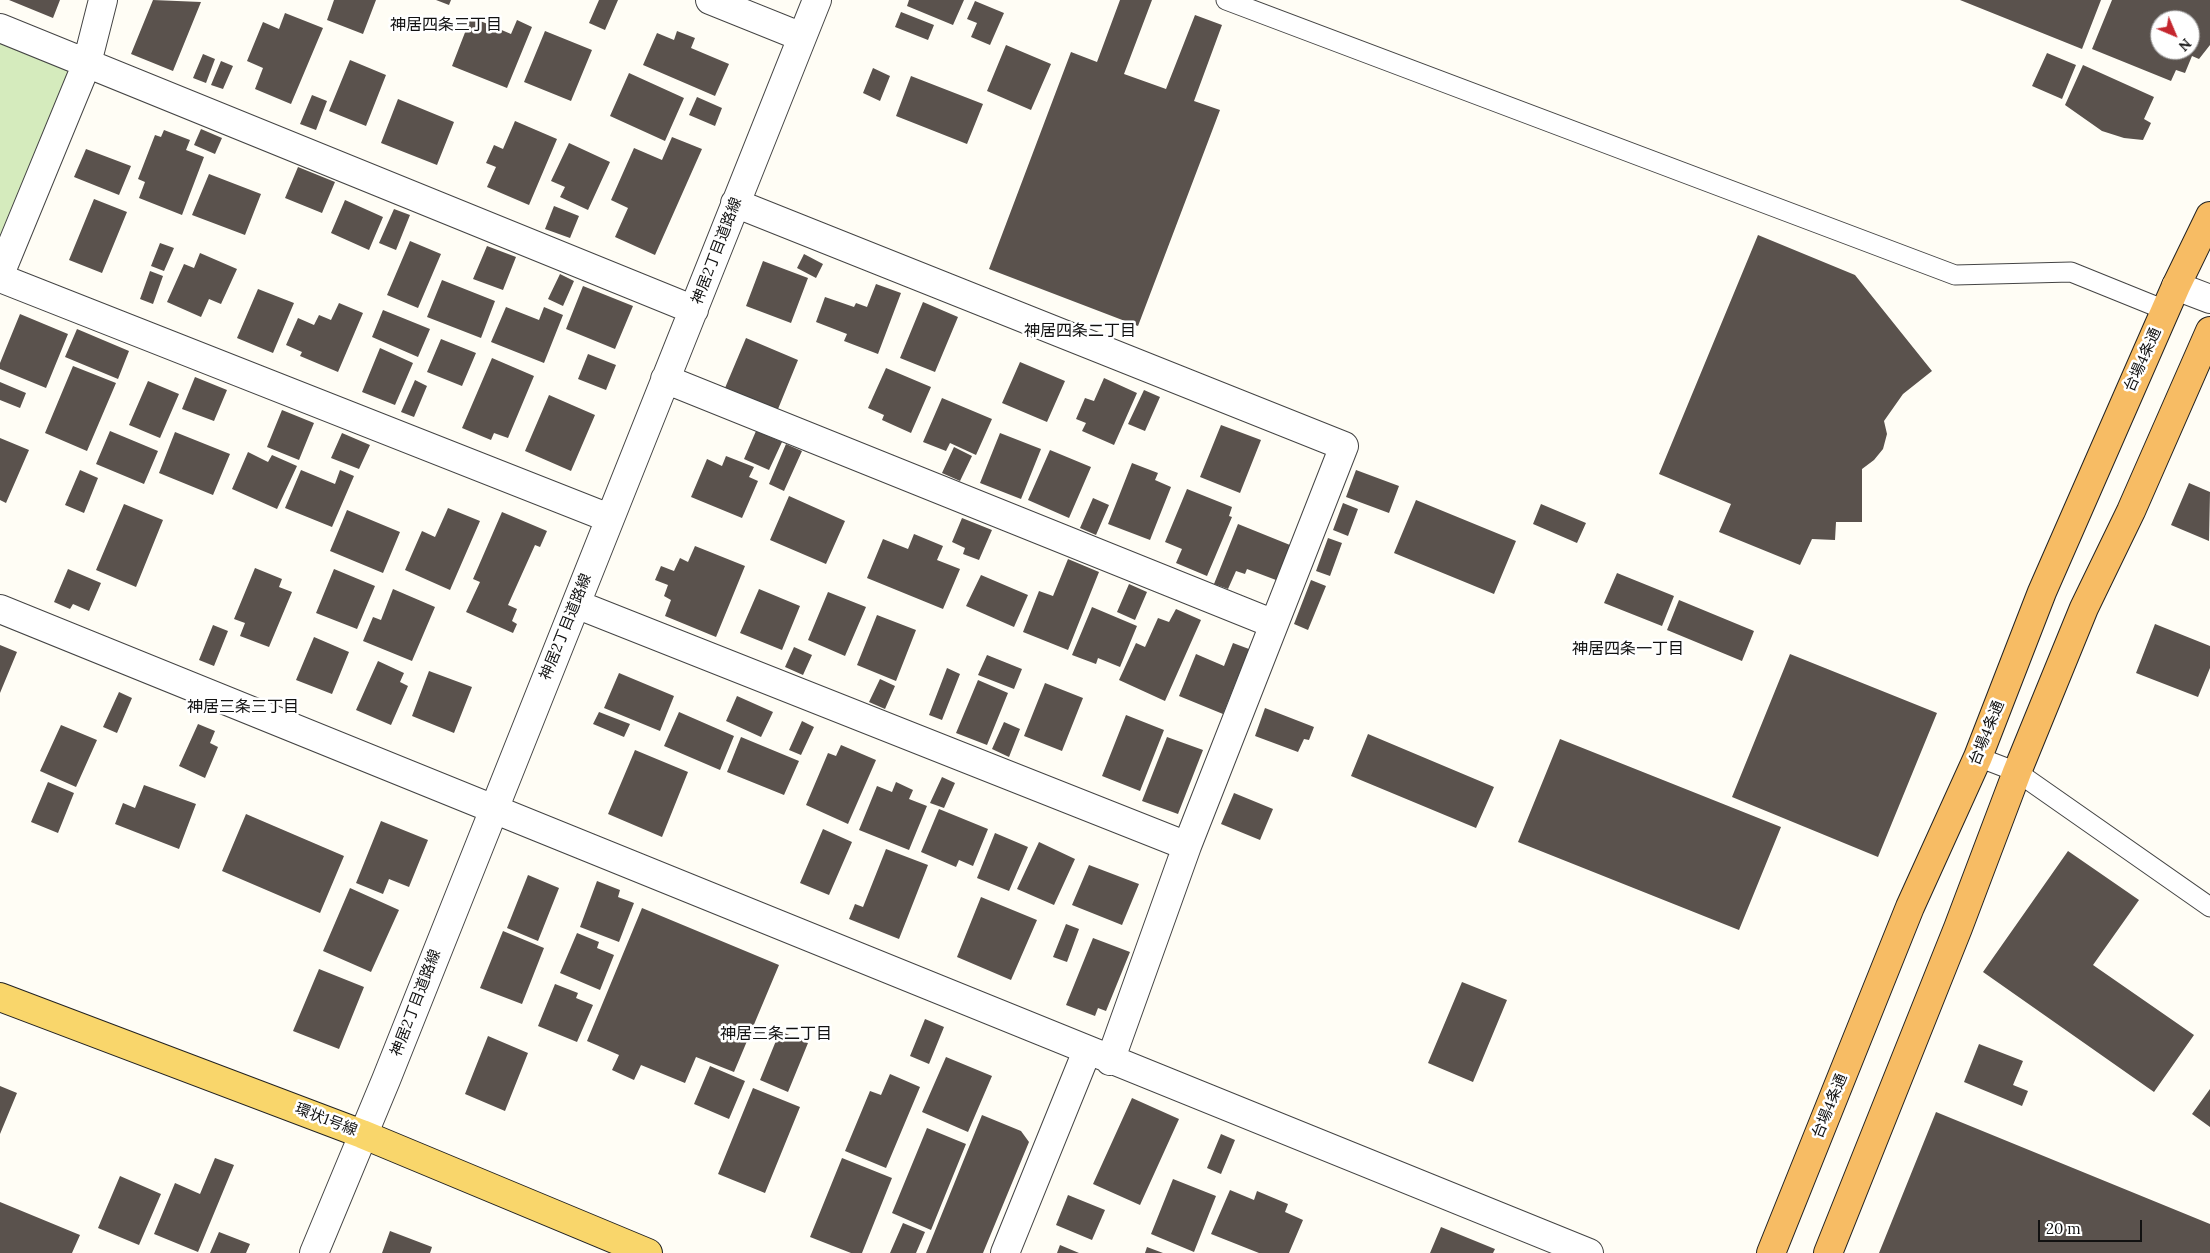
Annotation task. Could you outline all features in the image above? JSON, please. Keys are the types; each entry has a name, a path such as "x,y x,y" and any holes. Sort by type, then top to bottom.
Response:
{"highway":[{"name":"台場4条通","path":"1771,1253 1910,907 1978,758 2042,592 2170,298 2210,216"},
{"path":"1828,1253 1958,928 2017,772 2084,608 2130,511 2210,331"}],"main road":[{"name":"環状1号線","path":"0,997 362,1134 648,1253"}],"street":[{"path":"103,0 87,63 0,276 609,518"},
{"path":"710,0 802,37"},
{"name":"神居2丁目道路線","path":"314,1253 817,0"},
{"path":"0,28 694,310"},
{"path":"735,204 1344,446 1187,846 1099,1056 1005,1253"},
{"path":"2170,298 2210,299"},
{"path":"665,379 1274,624"},
{"path":"576,604 1187,846"},
{"path":"0,609 1589,1253"}],"lane":[{"path":"1226,0 1955,275 2072,272 2170,298"},
{"path":"1978,758 2017,772 2210,907"}],"green space":[{"path":"0,28 87,63 0,274"}],"building":[{"path":"9,0 60,0 53,18"},
{"path":"153,0 201,2 173,71 131,54"},
{"path":"334,0 376,0 363,34 327,20"},
{"path":"436,0 451,0 449,5"},
{"path":"599,0 618,0 605,30 589,23"},
{"path":"909,0 964,0 953,25 907,6"},
{"path":"1120,0 1152,0 1124,74 1166,89 1195,15 1222,25 1194,101 1220,110 1138,326 989,269 1071,52 1097,62"},
{"path":"1960,0 2101,0 2082,49"},
{"path":"2112,0 2210,0 2210,45 2200,58 2200,10 2150,10 2150,60 2190,60 2185,73 2176,70 2171,81 2092,49"},
{"path":"975,1 1004,13 990,45 971,37 977,23 967,19"},
{"path":"901,12 934,25 928,40 895,27"},
{"path":"285,13 323,28 291,104 255,89 263,68 247,61 263,22 279,29"},
{"path":"471,17 511,34 517,20 532,27 507,88 452,66"},
{"path":"545,31 592,50 571,101 524,82"},
{"path":"677,31 695,38 691,48 729,64 715,96 643,65 657,33 674,40"},
{"path":"1006,45 1051,64 1031,110 987,91"},
{"path":"2047,53 2076,65 2062,99 2032,86"},
{"path":"203,54 215,59 206,83 193,78"},
{"path":"350,60 386,75 366,126 329,111"},
{"path":"221,61 233,66 223,89 211,85"},
{"path":"2083,65 2154,97 2144,119 2151,123 2143,140 2124,138 2102,131 2065,105"},
{"path":"873,68 890,76 880,101 863,93"},
{"path":"629,73 684,98 665,141 610,116"},
{"path":"911,76 983,104 967,144 896,116"},
{"path":"312,95 327,101 316,130 300,124"},
{"path":"697,97 722,108 715,126 689,115"},
{"path":"398,99 454,122 437,165 381,143"},
{"path":"515,121 557,139 529,205 487,187 496,167 486,163 494,145 503,149"},
{"path":"201,129 222,138 215,154 194,145"},
{"path":"164,130 190,140 186,150 204,157 182,215 139,198 145,182 138,179 155,135 161,137"},
{"path":"672,137 702,149 655,255 615,237 628,208 611,200 634,148 662,160"},
{"path":"569,143 610,162 588,210 560,197 565,187 551,181"},
{"path":"86,149 131,166 119,195 74,177"},
{"path":"298,167 335,182 322,213 285,198"},
{"path":"209,174 261,194 245,235 192,215"},
{"path":"94,199 127,212 102,273 69,260"},
{"path":"345,200 383,217 369,250 331,233"},
{"path":"554,206 579,216 570,238 545,229"},
{"path":"394,209 410,215 396,250 379,243"},
{"path":"1758,235 1855,275 1932,371 1903,394 1884,421 1887,434 1883,449 1874,460 1862,469 1862,522 1836,522 1835,540 1812,539 1800,565 1719,532 1731,504 1659,474"},
{"path":"410,241 441,254 418,308 387,295"},
{"path":"160,243 174,248 164,271 151,266"},
{"path":"487,246 516,257 503,290 473,279"},
{"path":"200,253 237,269 221,304 209,299 201,317 167,302 184,264 194,268"},
{"path":"804,254 823,264 816,278 797,268"},
{"path":"763,261 808,278 791,323 746,306"},
{"path":"150,271 163,276 153,304 140,299"},
{"path":"560,274 574,281 563,306 548,299"},
{"path":"442,280 495,301 481,338 427,317"},
{"path":"876,284 901,293 878,354 844,341 847,334 816,322 825,297 854,307 856,303 867,307"},
{"path":"583,286 633,306 615,349 566,329"},
{"path":"258,289 294,303 273,353 237,338"},
{"path":"923,302 958,317 935,372 900,358"},
{"path":"339,303 363,313 338,372 300,356 302,352 286,345 298,318 314,325 319,315 331,320"},
{"path":"506,307 539,320 544,307 563,315 544,363 491,342"},
{"path":"383,310 430,329 418,357 372,337"},
{"path":"20,314 68,334 46,388 0,369 0,363"},
{"path":"77,329 129,351 118,379 65,357"},
{"path":"746,338 798,360 778,409 725,388"},
{"path":"441,339 476,353 462,386 427,372"},
{"path":"380,348 413,363 395,405 362,392"},
{"path":"588,354 616,365 606,390 578,379"},
{"path":"492,358 534,376 508,438 494,433 491,440 462,428"},
{"path":"1020,362 1065,381 1047,422 1002,403"},
{"path":"73,366 116,383 87,451 45,433"},
{"path":"886,368 931,387 911,433 882,420 884,415 868,408"},
{"path":"195,377 227,390 214,421 182,409"},
{"path":"1104,378 1137,393 1114,445 1082,431 1086,423 1076,419 1085,398 1094,401"},
{"path":"415,380 427,386 414,417 401,412"},
{"path":"148,381 179,394 160,438 129,425"},
{"path":"0,382 26,393 20,408 0,400"},
{"path":"1144,390 1160,397 1145,431 1128,424"},
{"path":"549,395 595,415 571,471 525,451"},
{"path":"942,398 992,419 976,455 950,443 946,451 923,442"},
{"path":"282,410 314,423 299,460 267,447"},
{"path":"1221,425 1261,440 1240,493 1200,477"},
{"path":"110,431 158,451 144,484 96,464"},
{"path":"756,431 782,442 769,470 744,459"},
{"path":"175,432 230,454 213,495 159,473"},
{"path":"342,433 370,445 359,469 331,458"},
{"path":"1000,433 1041,449 1021,499 980,483"},
{"path":"0,438 29,450 6,503 0,500"},
{"path":"786,444 802,451 784,491 769,484"},
{"path":"954,447 972,456 960,481 942,473"},
{"path":"1050,450 1091,467 1069,518 1028,500"},
{"path":"248,452 268,462 272,455 297,466 277,509 232,489"},
{"path":"726,456 754,467 749,477 758,481 742,518 691,497 707,459 722,466"},
{"path":"1132,463 1158,473 1155,480 1171,487 1150,540 1108,524"},
{"path":"80,470 98,478 84,513 65,505"},
{"path":"301,470 335,484 340,470 354,476 332,527 285,508"},
{"path":"1356,470 1399,486 1389,513 1346,497"},
{"path":"2189,483 2210,492 2209,541 2171,525"},
{"path":"1187,489 1232,507 1229,516 1232,517 1207,576 1176,563 1182,549 1165,542"},
{"path":"789,496 845,521 826,564 770,540"},
{"path":"1093,498 1109,505 1096,535 1080,528"},
{"path":"1416,500 1516,541 1494,594 1394,553"},
{"path":"1343,503 1358,509 1348,536 1333,530"},
{"path":"124,504 163,520 136,587 96,570"},
{"path":"1541,504 1586,523 1577,543 1533,524"},
{"path":"448,508 480,521 450,590 405,570 422,531 435,537"},
{"path":"347,510 400,532 383,573 330,551"},
{"path":"502,512 547,531 540,547 535,545 508,605 517,609 512,621 517,624 513,633 466,612 480,582 473,579"},
{"path":"962,518 992,530 979,560 963,554 965,548 952,542"},
{"path":"1238,524 1290,545 1276,580 1247,569 1245,574 1236,571 1228,589 1214,584"},
{"path":"914,534 943,546 937,560 960,569 943,609 867,578 883,539 908,549"},
{"path":"1328,538 1342,543 1330,576 1316,571"},
{"path":"695,546 745,566 716,637 665,616 671,600 664,596 668,585 655,580 661,566 674,571 680,558 688,562"},
{"path":"1068,559 1099,572 1068,650 1023,632 1039,591 1053,596"},
{"path":"255,568 282,579 279,587 292,592 269,647 240,636 245,623 234,619"},
{"path":"68,569 101,583 89,611 73,604 70,609 54,602"},
{"path":"334,569 375,586 357,629 316,613"},
{"path":"1617,573 1674,596 1662,626 1604,603"},
{"path":"981,575 1028,595 1014,627 966,606"},
{"path":"1311,580 1326,586 1308,630 1294,624"},
{"path":"1129,584 1147,592 1135,620 1117,612"},
{"path":"393,589 435,607 412,661 363,641 373,617 381,620"},
{"path":"759,589 800,606 782,650 740,633"},
{"path":"828,592 866,607 845,656 808,640"},
{"path":"1679,600 1754,631 1742,661 1667,630"},
{"path":"1092,607 1137,626 1120,667 1098,658 1096,664 1072,655"},
{"path":"1176,609 1201,620 1165,701 1119,680 1136,643 1145,647 1158,618 1169,622"},
{"path":"877,615 916,630 896,681 857,665"},
{"path":"2155,624 2210,646 2210,668 2198,697 2136,673"},
{"path":"213,625 228,631 214,666 199,660"},
{"path":"314,637 349,652 332,694 296,680"},
{"path":"1233,643 1249,649 1223,714 1179,696 1196,654 1224,666"},
{"path":"0,645 17,652 0,693"},
{"path":"794,647 812,655 803,675 785,667"},
{"path":"1790,654 1937,713 1878,857 1732,797"},
{"path":"987,655 1022,669 1014,689 978,675"},
{"path":"378,661 404,673 400,682 408,686 391,725 356,710"},
{"path":"947,668 960,674 942,720 929,715"},
{"path":"429,671 472,687 454,733 412,716"},
{"path":"619,673 674,696 660,731 604,708"},
{"path":"880,679 895,686 885,709 869,702"},
{"path":"978,680 1008,693 987,745 956,733"},
{"path":"1045,683 1083,698 1062,751 1024,736"},
{"path":"119,692 132,698 117,733 103,727"},
{"path":"737,696 773,712 761,737 726,721"},
{"path":"1265,708 1314,727 1309,740 1304,739 1298,752 1255,736"},
{"path":"599,712 630,724 624,737 593,724"},
{"path":"679,712 734,736 720,770 664,746"},
{"path":"1126,715 1164,730 1140,791 1102,776"},
{"path":"802,721 814,727 801,755 789,750"},
{"path":"1004,722 1020,729 1009,757 992,749"},
{"path":"198,724 215,731 210,743 218,747 205,778 179,766"},
{"path":"61,725 97,740 76,787 40,771"},
{"path":"1368,734 1494,787 1476,828 1351,776"},
{"path":"741,737 799,761 784,795 727,772"},
{"path":"1167,737 1203,750 1178,814 1142,801"},
{"path":"1560,739 1781,827 1739,930 1518,842"},
{"path":"841,745 876,760 848,824 806,805 828,753 836,756"},
{"path":"635,750 688,772 662,837 608,814"},
{"path":"942,777 955,783 944,808 930,803"},
{"path":"48,782 74,793 58,833 31,822"},
{"path":"896,782 913,790 909,799 927,806 909,850 859,830 877,786 892,792"},
{"path":"144,785 196,804 179,849 115,824 123,803 135,808"},
{"path":"1234,793 1273,809 1260,840 1221,824"},
{"path":"939,809 988,829 973,866 959,860 956,867 921,852"},
{"path":"246,814 344,856 320,913 222,871"},
{"path":"381,821 428,840 409,887 389,879 383,894 356,883"},
{"path":"823,829 852,842 829,895 800,883"},
{"path":"995,833 1028,847 1009,891 977,878"},
{"path":"1039,842 1075,859 1054,905 1017,889"},
{"path":"886,849 928,865 899,939 849,919 855,904 863,907"},
{"path":"2068,851 2139,900 2093,965 2194,1035 2154,1092 1983,972"},
{"path":"1089,865 1139,884 1122,925 1072,905"},
{"path":"528,875 559,888 538,941 507,928"},
{"path":"597,881 620,890 618,897 634,903 619,942 580,927"},
{"path":"350,888 399,910 371,972 323,951"},
{"path":"981,897 1037,920 1011,980 957,957"},
{"path":"642,908 779,965 734,1072 696,1057 685,1083 641,1065 634,1080 612,1070 619,1055 587,1041"},
{"path":"1066,924 1079,929 1067,962 1053,957"},
{"path":"503,931 544,948 522,1004 480,988"},
{"path":"577,933 599,942 597,948 614,955 600,990 560,973"},
{"path":"1093,938 1130,952 1106,1011 1098,1008 1095,1016 1066,1005"},
{"path":"319,969 364,987 339,1049 293,1031"},
{"path":"1462,982 1507,1000 1473,1082 1428,1063"},
{"path":"555,984 578,993 576,998 593,1005 577,1042 538,1026"},
{"path":"925,1019 944,1027 929,1064 910,1056"},
{"path":"780,1031 808,1043 788,1092 760,1080"},
{"path":"488,1036 528,1053 505,1111 465,1094"},
{"path":"1979,1044 2023,1061 2013,1085 2028,1091 2022,1106 1964,1082"},
{"path":"946,1057 992,1076 968,1132 922,1112"},
{"path":"710,1066 745,1081 729,1119 694,1104"},
{"path":"890,1074 920,1087 886,1168 845,1151 870,1091 881,1095"},
{"path":"0,1086 17,1093 0,1134"},
{"path":"753,1088 800,1107 765,1193 718,1174"},
{"path":"2210,1089 2210,1127 2192,1114"},
{"path":"1132,1098 1179,1119 1140,1205 1093,1184"},
{"path":"1936,1112 2210,1224 2210,1253 1879,1253"},
{"path":"982,1115 1021,1131 1029,1142 983,1253 926,1253"},
{"path":"927,1128 966,1144 931,1230 892,1213"},
{"path":"1221,1134 1235,1140 1221,1174 1207,1168"},
{"path":"215,1158 234,1165 198,1252 154,1234 175,1183 200,1194"},
{"path":"842,1158 892,1178 862,1253 851,1253 810,1237"},
{"path":"120,1176 161,1194 139,1245 98,1228"},
{"path":"1173,1179 1216,1196 1194,1252 1151,1234"},
{"path":"1230,1190 1254,1200 1257,1191 1288,1204 1285,1212 1303,1220 1289,1253 1259,1253 1211,1234"},
{"path":"1068,1195 1105,1210 1092,1240 1056,1225"},
{"path":"0,1202 80,1235 72,1253 0,1253"},
{"path":"903,1223 925,1232 916,1253 890,1253"},
{"path":"1441,1227 1495,1249 1493,1253 1430,1253"},
{"path":"390,1231 432,1247 430,1253 382,1253"},
{"path":"219,1232 250,1244 246,1253 210,1253"},
{"path":"1060,1245 1079,1253 1057,1253"},
{"path":"1147,1247 1163,1253 1145,1253"}],"district":[{"name":"神居四条三丁目","path":"446,25"},
{"name":"神居四条二丁目","path":"1080,331"},
{"name":"神居四条一丁目","path":"1628,649"},
{"name":"神居三条三丁目","path":"243,707"},
{"name":"神居三条二丁目","path":"776,1034"}]}
